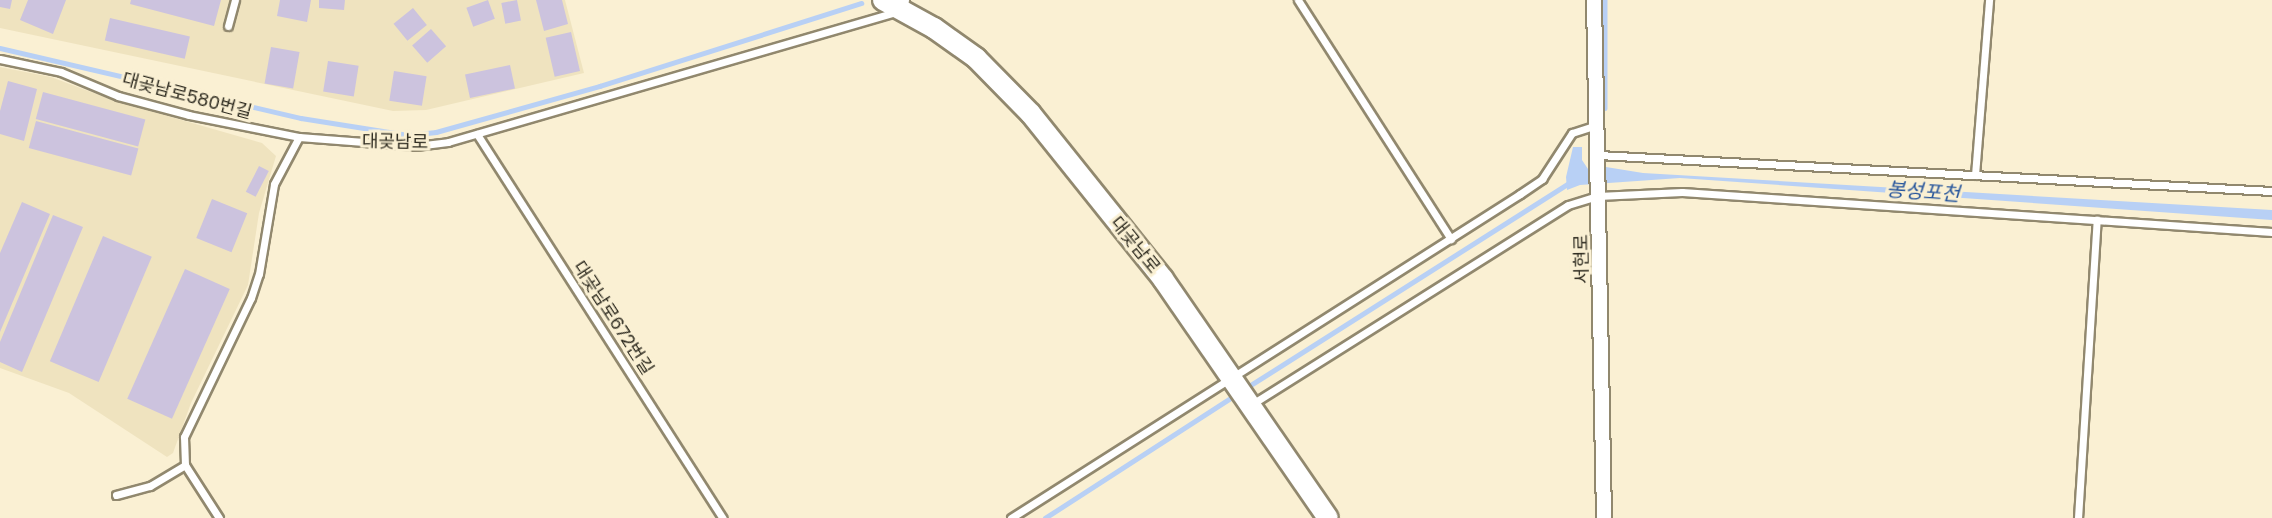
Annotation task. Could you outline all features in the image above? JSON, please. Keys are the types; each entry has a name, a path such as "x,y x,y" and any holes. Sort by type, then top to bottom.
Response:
{"street":[{"name":"대곶남로","path":"883,0 903,5 976,58 1007,86 1163,279 1328,518"},
{"name":"서현로","path":"1594,0 1604,518"}],"lane":[{"path":"228,26 235,0"},
{"path":"1298,0 1451,239"},
{"path":"1976,175 1989,0"},
{"name":"대곶남로","path":"299,137 416,146 477,134 903,5"},
{"name":"대곶남로580번길","path":"0,59 61,72 118,96 189,115 299,137"},
{"path":"1011,518 1234,380 1542,179 1572,134 1597,125"},
{"name":"대곶남로672번길","path":"477,134 723,518"},
{"path":"219,518 185,465 184,437 251,298 260,274 274,184 299,137"},
{"path":"1598,155 2272,191"},
{"path":"1249,403 1568,205 1598,192 1682,192 2272,232"},
{"path":"2078,518 2097,220"},
{"path":"116,495 150,486 185,465"}],"shaded area":[{"path":"0,0 565,0 584,73 426,110 393,111 0,28"},
{"path":"0,67 51,77 115,101 262,143 276,156 259,213 248,285 191,403 173,453 167,457 69,393 0,368"}],"water":[{"name":"봉성포천","path":"1573,147 1582,147 1582,160 1588,169 1606,167 1643,173 2272,210 2272,220 1680,178 1580,185 1567,190 1566,177"}],"building":[{"path":"0,0 12,0 10,9 0,7"},
{"path":"28,0 66,0 53,34 20,20"},
{"path":"131,0 221,0 214,26 130,4"},
{"path":"280,0 311,0 307,22 277,16"},
{"path":"319,0 345,0 344,10 319,8"},
{"path":"488,0 495,19 473,27 466,8"},
{"path":"517,0 521,21 505,24 501,3"},
{"path":"536,0 562,0 568,24 544,31"},
{"path":"413,8 427,25 407,41 394,24"},
{"path":"110,18 190,36 185,59 105,40"},
{"path":"431,29 446,46 427,63 412,45"},
{"path":"571,32 580,71 555,77 546,38"},
{"path":"271,47 300,52 293,88 265,83"},
{"path":"328,61 359,66 354,96 323,92"},
{"path":"510,65 515,88 470,98 465,75"},
{"path":"394,71 427,76 422,106 389,101"},
{"path":"8,81 37,89 24,141 0,134 0,111"},
{"path":"43,92 145,119 138,146 36,119"},
{"path":"36,121 138,148 131,175 29,148"},
{"path":"259,166 269,171 256,197 246,192"},
{"path":"212,199 247,213 231,252 196,238"},
{"path":"22,202 50,214 0,332 0,253"},
{"path":"53,215 83,227 22,372 0,362 0,342"},
{"path":"103,236 152,257 99,382 50,361"},
{"path":"185,269 230,289 172,419 127,399"}],"waterway":[{"path":"1605,0 1605,108"},
{"path":"0,48 301,118 408,135 436,132 600,86 861,3"},
{"path":"1246,388 1571,182"},
{"path":"1045,518 1237,394"}]}
